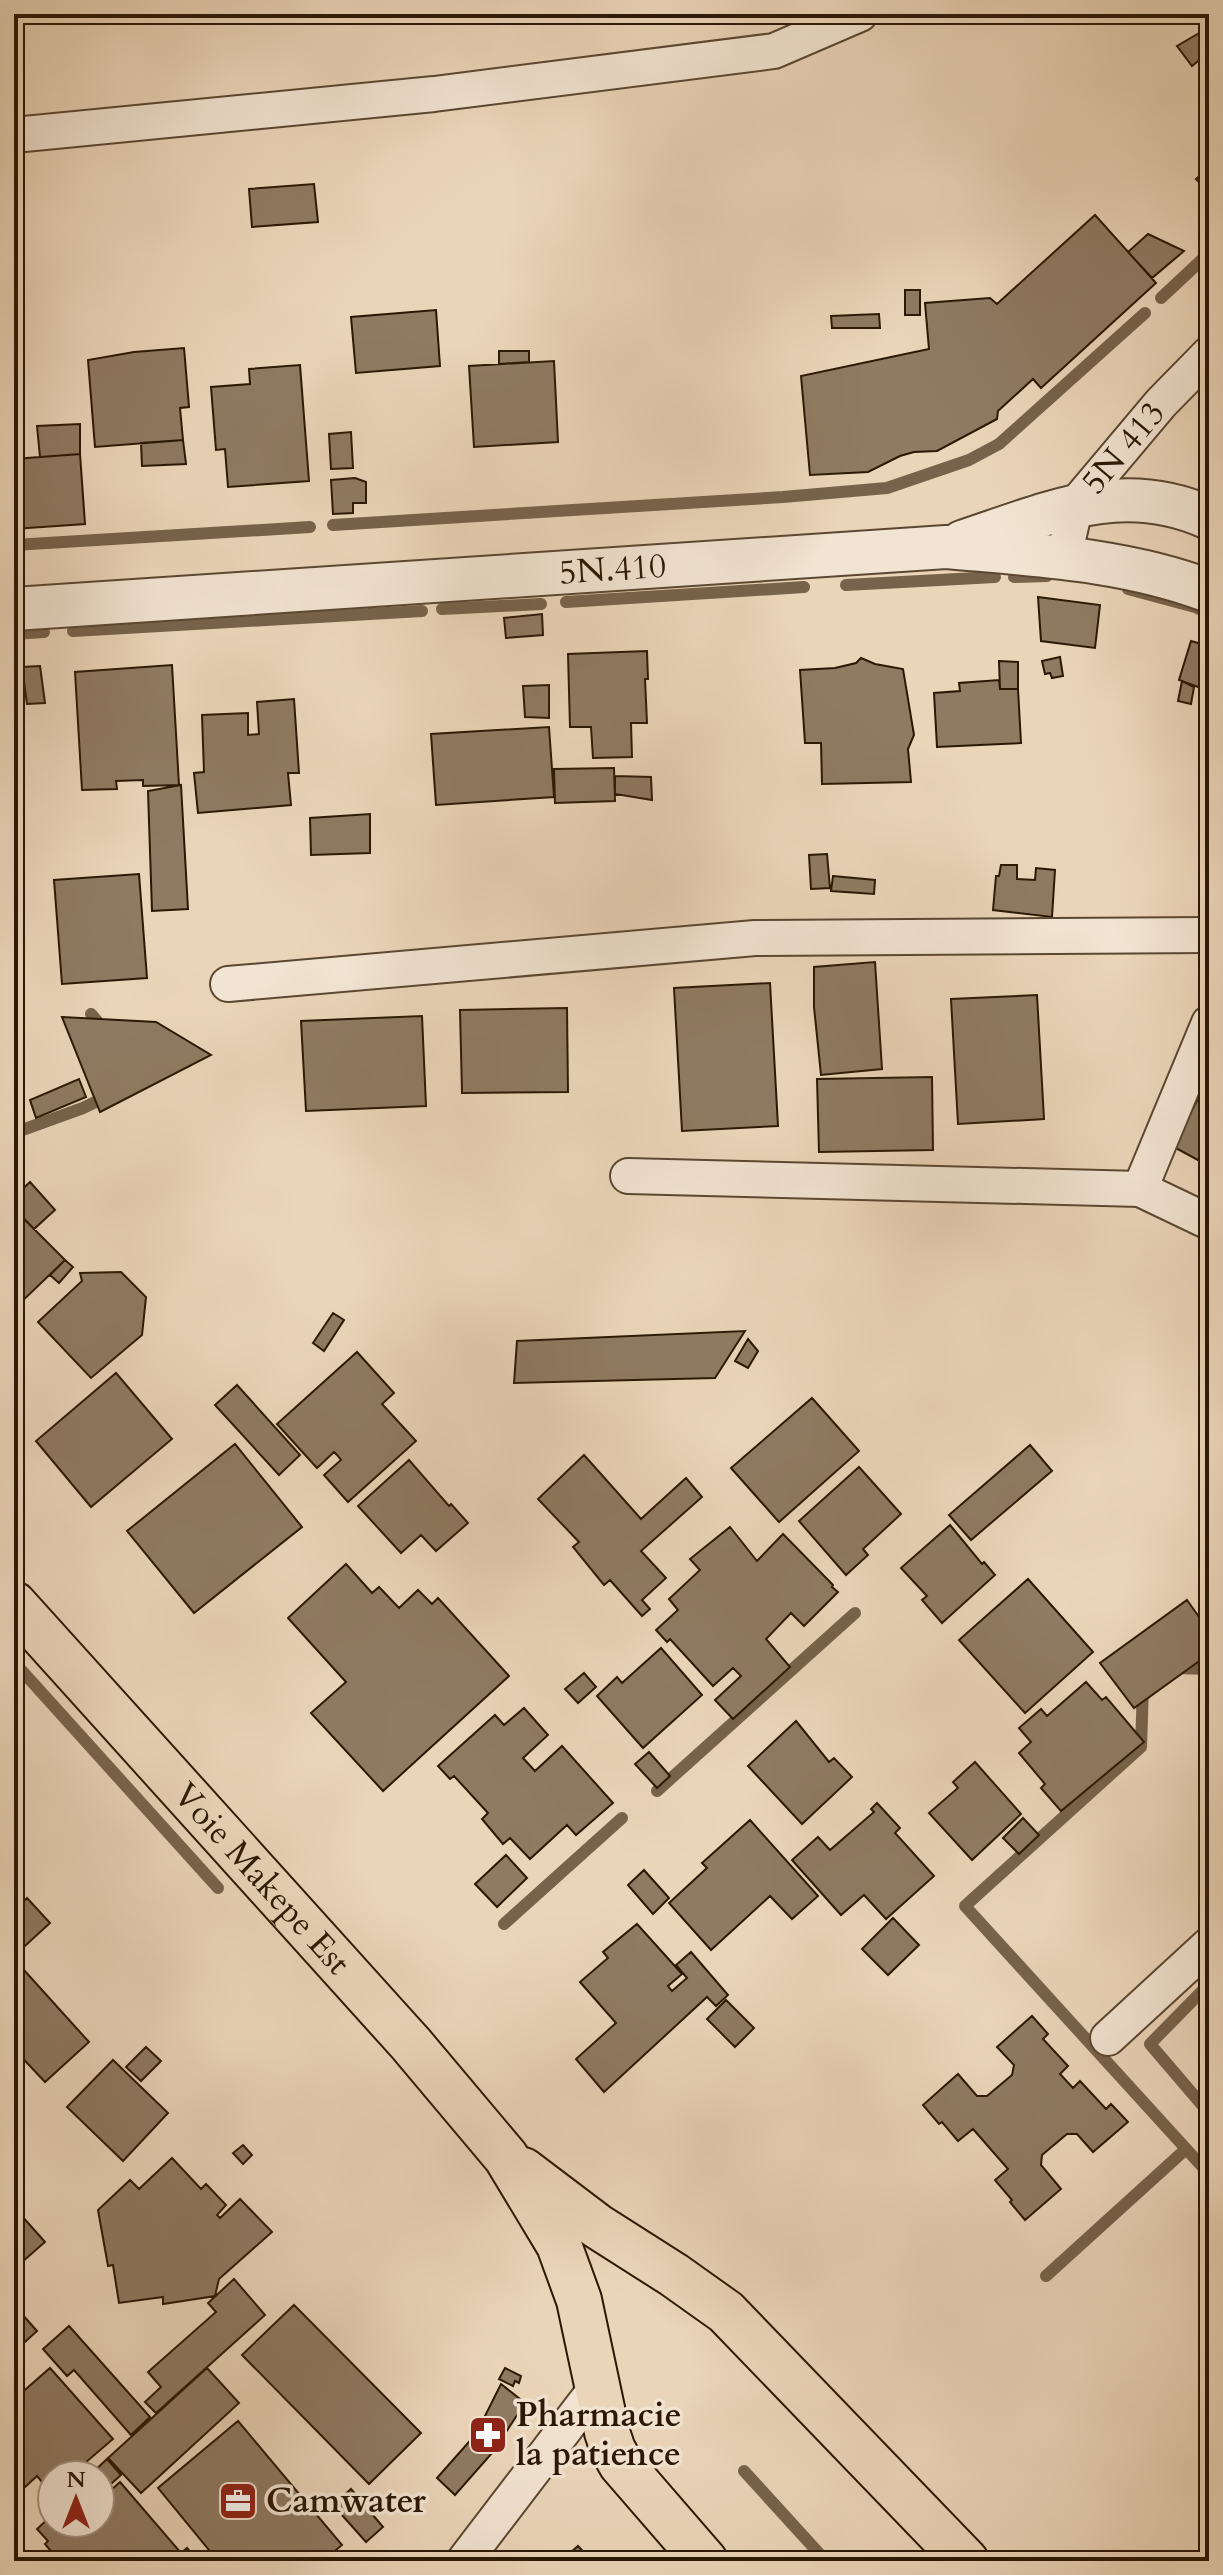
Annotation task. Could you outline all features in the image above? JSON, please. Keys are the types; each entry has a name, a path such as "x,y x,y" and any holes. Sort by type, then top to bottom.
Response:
{"main road":[{"name":"Voie Makepe Est","path":"14,1604 411,2044 506,2157"},
{"path":"506,2157 559,2245 579,2300 613,2450 621,2464 705,2561"},
{"path":"506,2157 597,2226 726,2312 966,2561"}],"street":[{"path":"14,135 434,94 774,51 860,14"},
{"name":"5N 413","path":"1064,557 1076,504 1161,403 1209,354"},
{"path":"946,547 1076,504 1131,499 1187,508 1209,518"},
{"name":"5N.410","path":"14,609 946,547 1064,557 1149,572 1209,591"},
{"path":"228,984 755,938 1209,935"},
{"path":"1140,1189 1209,1023"},
{"path":"628,1176 1140,1189 1209,1222"},
{"path":"1108,2038 1209,1945"},
{"path":"464,2561 597,2387"}],"building":[{"path":"1206,29 1209,33 1209,52 1192,66 1177,46"},
{"path":"1209,167 1209,193 1196,179"},
{"path":"314,184 318,222 252,227 249,189"},
{"path":"1095,215 1156,283 1041,388 1033,379 998,411 997,419 937,451 900,456 868,472 810,475 801,376 929,349 925,303 990,298 997,304"},
{"path":"1148,234 1184,251 1152,278 1128,252"},
{"path":"905,290 920,290 920,315 905,315"},
{"path":"436,310 440,366 356,373 351,317"},
{"path":"879,314 880,328 832,328 831,316"},
{"path":"184,348 189,407 180,408 183,440 95,447 88,360"},
{"path":"499,351 529,351 529,362 499,364"},
{"path":"554,361 558,442 474,447 469,366"},
{"path":"300,365 309,481 228,487 225,449 216,450 211,387 250,384 249,369"},
{"path":"80,424 80,454 40,457 37,426"},
{"path":"351,432 353,468 331,469 329,434"},
{"path":"183,440 186,464 142,466 141,443"},
{"path":"80,454 85,524 14,529 14,459"},
{"path":"355,478 366,482 366,503 353,503 353,513 333,514 331,480"},
{"path":"1038,597 1100,605 1095,648 1041,641"},
{"path":"542,614 543,635 506,638 504,618"},
{"path":"1191,641 1209,646 1209,691 1179,680"},
{"path":"647,651 647,723 631,723 632,757 593,758 591,727 570,727 568,654"},
{"path":"1060,657 1063,676 1052,678 1050,673 1045,674 1042,661"},
{"path":"861,658 903,669 914,735 908,749 911,782 822,784 821,743 805,743 800,670 835,668 856,663"},
{"path":"999,661 1018,662 1018,689 1000,689"},
{"path":"172,665 179,785 143,786 143,780 116,781 117,789 82,790 75,672"},
{"path":"40,666 45,703 27,704 22,667"},
{"path":"999,680 1000,689 1018,689 1021,743 937,747 934,693 960,691 959,683"},
{"path":"1182,681 1194,687 1191,704 1178,701"},
{"path":"549,685 549,718 525,717 523,686"},
{"path":"294,699 299,773 288,773 291,805 198,813 194,773 204,772 202,715 248,713 248,735 259,734 257,702"},
{"path":"549,727 554,797 436,805 431,734"},
{"path":"614,768 615,801 555,803 554,769"},
{"path":"615,776 651,777 652,800 615,794"},
{"path":"181,785 188,909 152,911 148,791"},
{"path":"370,814 370,853 311,855 310,818"},
{"path":"827,854 830,888 811,889 809,855"},
{"path":"1001,865 1017,865 1017,879 1035,880 1036,868 1055,870 1052,917 993,910 996,876 999,876"},
{"path":"139,874 147,978 62,984 54,880"},
{"path":"833,876 875,880 874,894 831,891"},
{"path":"875,962 882,1069 821,1075 814,1007 814,967"},
{"path":"770,983 778,1126 682,1131 674,988"},
{"path":"1037,995 1044,1119 958,1124 951,999"},
{"path":"567,1008 568,1092 462,1093 460,1010"},
{"path":"422,1016 426,1106 306,1111 301,1021"},
{"path":"62,1017 156,1022 211,1055 100,1112"},
{"path":"932,1077 933,1150 819,1152 817,1079"},
{"path":"79,1079 86,1097 36,1118 30,1100"},
{"path":"1209,1079 1209,1166 1172,1146"},
{"path":"30,1182 55,1210 34,1229 14,1208 14,1197"},
{"path":"14,1209 65,1260 14,1309"},
{"path":"65,1260 73,1267 59,1283 50,1275"},
{"path":"121,1272 146,1297 142,1335 91,1378 38,1322 82,1281 80,1273"},
{"path":"333,1313 344,1320 324,1351 313,1343"},
{"path":"745,1331 715,1378 514,1383 517,1341"},
{"path":"748,1339 758,1351 748,1368 735,1361"},
{"path":"357,1352 394,1393 382,1404 416,1441 348,1502 324,1475 341,1460 337,1455 334,1452 317,1468 277,1424"},
{"path":"116,1373 172,1439 91,1507 36,1441"},
{"path":"237,1385 300,1455 279,1475 215,1405"},
{"path":"812,1398 859,1451 779,1522 731,1468"},
{"path":"235,1444 302,1527 194,1613 127,1531"},
{"path":"1030,1445 1052,1471 971,1540 949,1515"},
{"path":"584,1455 641,1519 686,1478 702,1497 641,1551 666,1578 642,1600 650,1609 642,1616 610,1580 604,1585 573,1547 579,1542 538,1499"},
{"path":"409,1460 468,1523 436,1551 421,1535 401,1553 358,1506"},
{"path":"859,1467 901,1514 863,1549 868,1555 846,1575 799,1521"},
{"path":"950,1525 995,1575 942,1623 922,1600 927,1596 901,1568"},
{"path":"730,1527 757,1561 783,1534 838,1592 804,1626 791,1613 766,1639 790,1667 733,1719 715,1700 741,1676 733,1668 713,1686 670,1639 667,1642 656,1630 678,1610 669,1599 700,1570 690,1559"},
{"path":"346,1564 372,1593 379,1587 399,1608 418,1590 432,1604 438,1598 509,1676 383,1791 311,1713 346,1682 288,1618"},
{"path":"1028,1579 1093,1652 1025,1713 959,1640"},
{"path":"1187,1600 1209,1631 1209,1654 1134,1708 1100,1663"},
{"path":"661,1648 702,1695 643,1748 597,1696 617,1677 622,1683"},
{"path":"584,1673 596,1687 578,1703 565,1689"},
{"path":"1086,1682 1102,1700 1106,1697 1144,1742 1061,1811 1041,1788 1045,1784 1019,1753 1031,1742 1019,1728 1041,1709 1047,1716"},
{"path":"524,1708 548,1735 523,1758 535,1771 562,1746 613,1803 576,1835 567,1825 530,1859 510,1838 503,1844 482,1819 488,1813 454,1776 450,1779 438,1766 495,1715 504,1725"},
{"path":"796,1721 829,1762 834,1758 852,1777 802,1824 748,1766"},
{"path":"649,1752 670,1776 657,1788 635,1764"},
{"path":"975,1762 1021,1814 972,1860 929,1813 958,1788 953,1782"},
{"path":"877,1803 900,1828 895,1833 934,1876 886,1919 864,1895 841,1915 792,1860 818,1837 830,1850 874,1812 871,1809"},
{"path":"1023,1818 1039,1835 1019,1854 1003,1838"},
{"path":"750,1820 818,1896 792,1919 770,1896 711,1950 669,1903 707,1868 702,1863"},
{"path":"506,1855 527,1878 497,1907 475,1884"},
{"path":"644,1870 669,1898 653,1914 628,1885"},
{"path":"27,1898 50,1923 14,1956 14,1911"},
{"path":"893,1918 919,1945 888,1975 862,1949"},
{"path":"637,1924 682,1974 668,1986 672,1991 687,1978 676,1965 691,1952 728,1995 716,2006 707,1997 604,2092 576,2059 616,2023 580,1982 608,1958 603,1952"},
{"path":"14,1959 89,2042 45,2082 14,2049"},
{"path":"726,2000 754,2028 735,2047 707,2019"},
{"path":"1032,2016 1048,2034 1043,2039 1068,2066 1060,2074 1073,2088 1080,2081 1106,2109 1111,2104 1128,2122 1093,2152 1077,2134 1067,2134 1042,2155 1041,2165 1061,2189 1025,2220 995,2180 1008,2169 973,2129 958,2141 923,2105 958,2074 977,2096 987,2096 1012,2075 1014,2065 997,2047"},
{"path":"146,2047 161,2061 141,2081 126,2067"},
{"path":"113,2060 168,2113 123,2161 67,2107"},
{"path":"243,2145 252,2155 243,2164 233,2153"},
{"path":"172,2158 201,2189 206,2184 226,2205 217,2215 220,2218 240,2199 272,2232 219,2279 215,2296 163,2304 163,2297 119,2303 113,2265 108,2266 98,2210 130,2180 139,2189"},
{"path":"21,2215 45,2242 14,2269 14,2221"},
{"path":"234,2279 265,2315 156,2413 145,2402 161,2387 148,2372 216,2312 208,2303"},
{"path":"14,2305 37,2331 14,2352"},
{"path":"294,2305 421,2433 369,2484 242,2355"},
{"path":"69,2326 150,2417 131,2435 74,2370 67,2376 43,2349"},
{"path":"50,2368 113,2439 90,2459 36,2459 36,2477 25,2487 14,2475 14,2405 22,2398 19,2395"},
{"path":"207,2368 239,2403 141,2493 116,2466 116,2459 108,2458"},
{"path":"505,2368 521,2376 519,2383 515,2381 513,2386 499,2379"},
{"path":"501,2384 525,2403 493,2452 455,2495 437,2478 476,2434"},
{"name":"Camwater","path":"238,2421 342,2545 323,2561 218,2561 158,2488"},
{"path":"120,2482 181,2553 187,2548 198,2561 59,2561 45,2544 46,2539 116,2539 116,2486"},
{"path":"351,2489 383,2527 366,2542 333,2505"},
{"path":"578,2546 592,2561 561,2561"}],"waterway":[{"path":"1161,298 1209,253"},
{"path":"333,525 887,488 969,460 999,444 1145,313"},
{"path":"14,545 310,527"},
{"path":"1014,577 1047,576"},
{"path":"846,585 995,577"},
{"path":"566,602 804,587"},
{"path":"1128,589 1195,607 1209,614"},
{"path":"442,609 541,604"},
{"path":"73,631 422,611"},
{"path":"14,634 44,632"},
{"path":"91,1014 102,1032"},
{"path":"14,1133 108,1096"},
{"path":"657,1791 855,1613"},
{"path":"14,1662 218,1888"},
{"path":"1176,1668 1209,1669"},
{"path":"1143,1686 1141,1747 965,1906 1209,2174"},
{"path":"504,1924 622,1818"},
{"path":"1209,1984 1150,2044 1209,2113"},
{"path":"1046,2276 1186,2149"},
{"path":"744,2471 826,2561"}],"place":[{"name":"Pharmacie la patience","path":"488,2435"},
{"name":"Camwater","path":"238,2501"}]}
